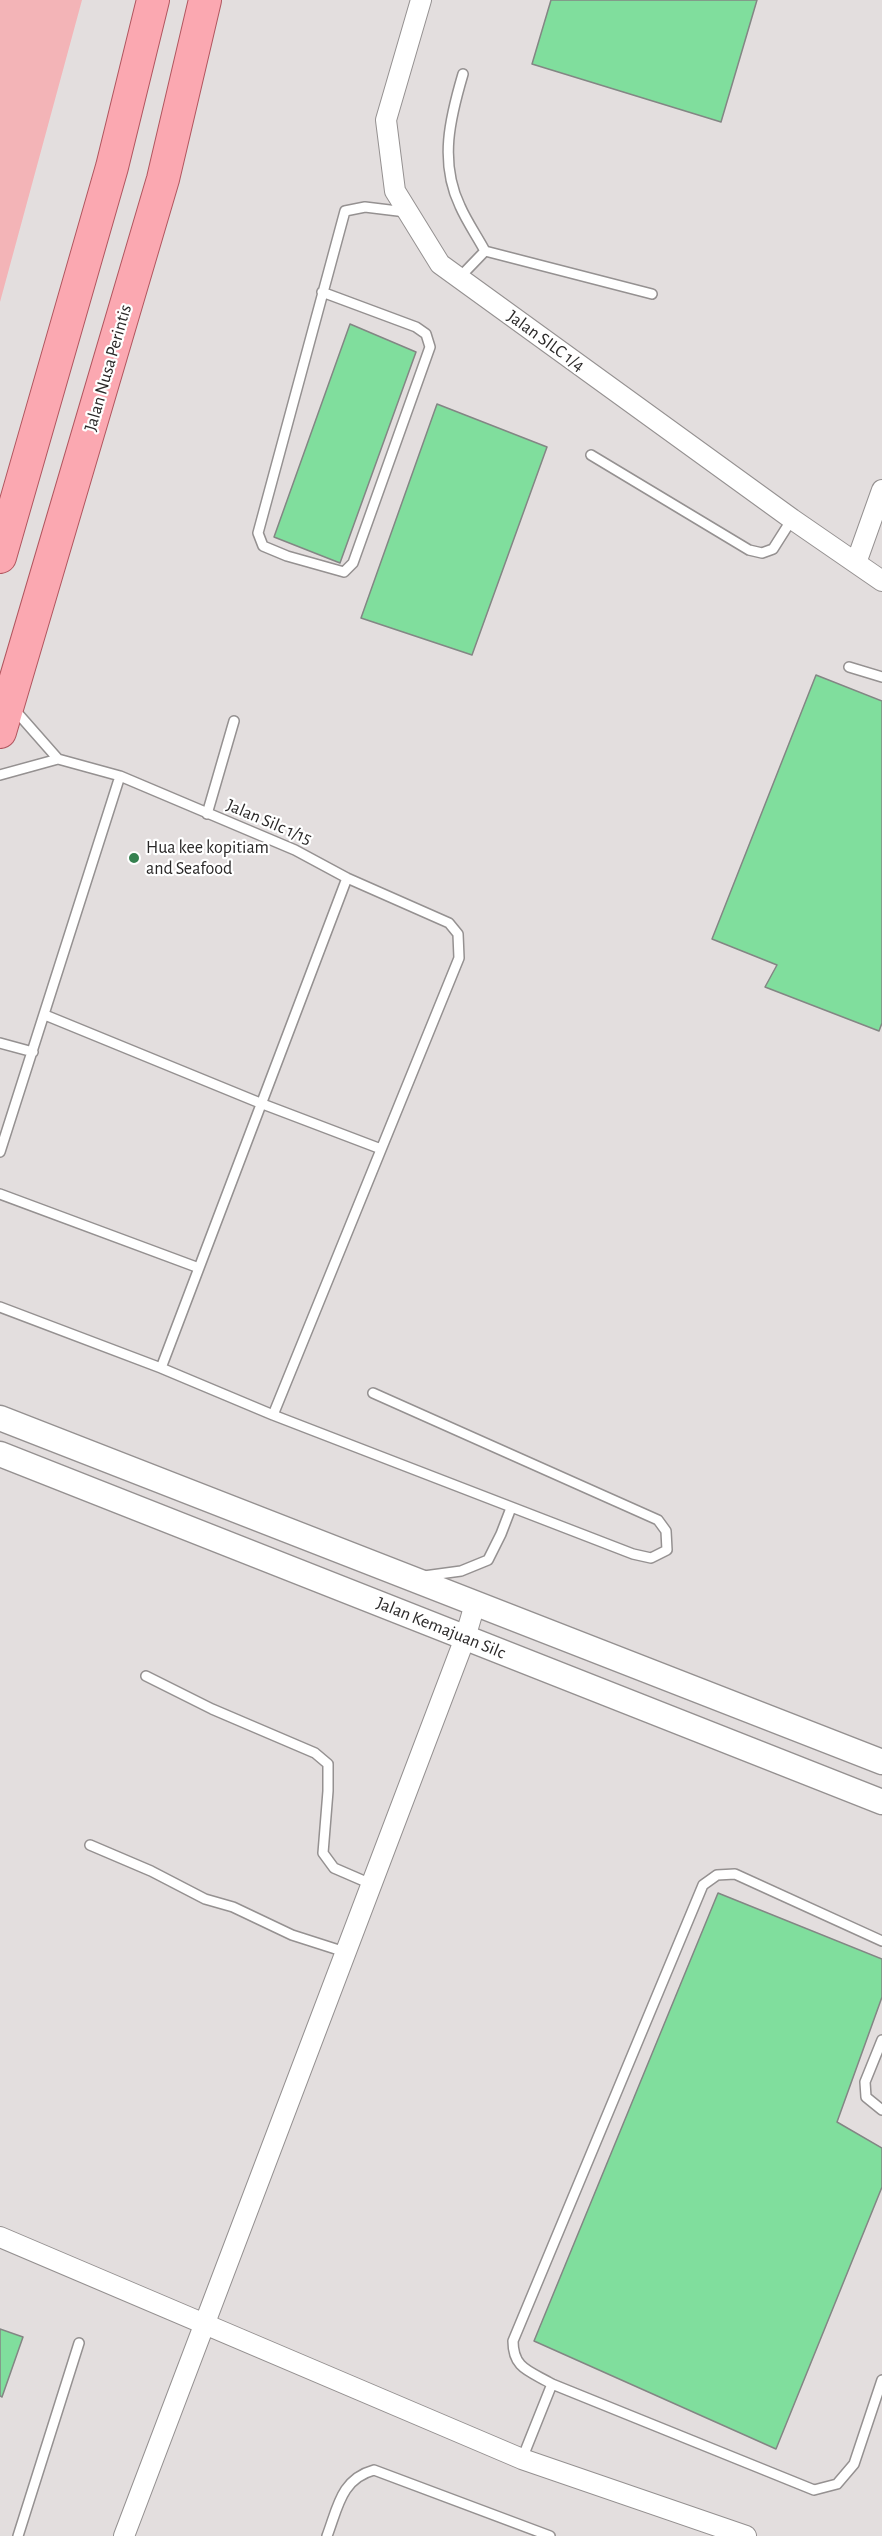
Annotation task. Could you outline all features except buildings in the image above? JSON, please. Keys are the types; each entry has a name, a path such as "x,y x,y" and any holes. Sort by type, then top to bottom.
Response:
{"main road":[{"path":"0,557 112,167 153,0"},
{"name":"Jalan Nusa Perintis","path":"0,732 163,179 205,0"}],"street":[{"name":"Jalan SILC 1/4","path":"422,0 386,120 395,191 440,264 792,519 882,581"},
{"path":"855,563 882,490"},
{"name":"Jalan Kemajuan Silc","path":"0,1418 882,1762"},
{"path":"24,1464 37,1432"},
{"name":"Jalan Kemajuan Silc","path":"0,1454 882,1802"},
{"path":"106,1495 119,1464"},
{"path":"124,2536 476,1604"},
{"path":"0,2237 522,2459 746,2536"}],"lane":[{"path":"463,74 451,116 447,146 451,178 459,206 485,251 652,294"},
{"path":"322,292 417,327 426,334 430,347 353,563 344,572 298,560 263,546 258,533 322,292 345,211 365,207 406,212"},
{"path":"459,278 485,251"},
{"path":"591,455 749,550 762,552 773,549 792,519"},
{"path":"849,667 882,677"},
{"path":"0,775 58,759 9,703"},
{"path":"207,814 234,721"},
{"name":"Jalan Silc 1/15","path":"58,759 120,776 295,849 347,878 449,923 458,934 459,958 381,1149"},
{"path":"0,1152 120,776"},
{"path":"161,1368 347,878"},
{"path":"45,1015 260,1103 381,1149 273,1415"},
{"path":"0,1042 33,1052"},
{"path":"0,1194 199,1268"},
{"path":"0,1307 633,1554 651,1558 667,1550 666,1531 658,1520 373,1393"},
{"path":"410,1579 461,1571 488,1560 511,1508"},
{"path":"146,1676 212,1709 315,1753 328,1764 323,1854 334,1868 371,1884"},
{"path":"90,1845 151,1871 205,1899 233,1907 292,1935 345,1952"},
{"path":"882,1941 735,1874 717,1875 703,1885 513,2341 513,2354 517,2363 552,2384 814,2490 837,2484 854,2464 882,2380"},
{"path":"882,2040 865,2082 866,2097 882,2110"},
{"path":"22,2535 79,2343"},
{"path":"522,2459 552,2384"},
{"path":"327,2536 345,2488 360,2474 374,2470 550,2536"}],"shaded area":[{"path":"0,0 82,0 0,302"}],"place":[{"name":"Hua kee kopitiam and Seafood","path":"134,858"}]}
